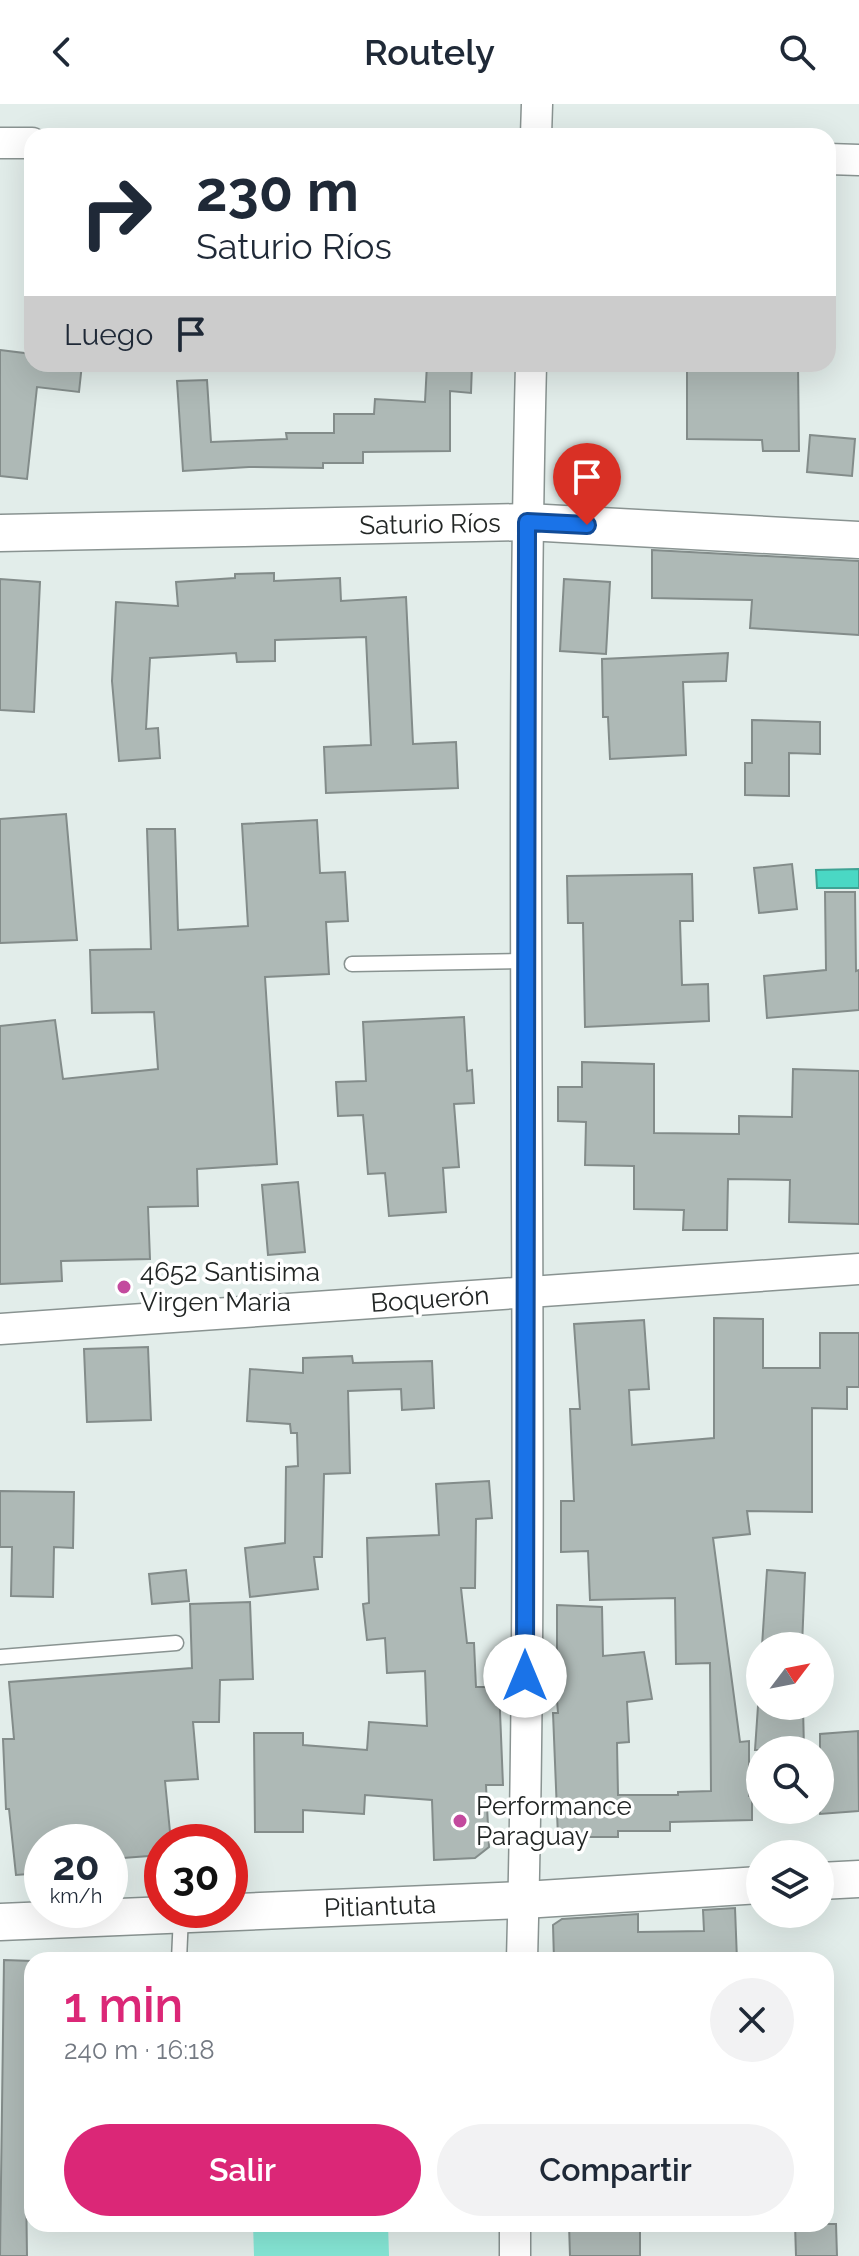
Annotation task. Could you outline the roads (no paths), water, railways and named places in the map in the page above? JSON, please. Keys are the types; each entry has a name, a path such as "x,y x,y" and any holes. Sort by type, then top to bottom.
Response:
{"street":[{"path":"536,128 537,104"},
{"path":"0,143 24,143"},
{"path":"836,159 859,160"},
{"path":"522,1952 528,1293 527,522 531,372"},
{"name":"Saturio Ríos","path":"0,533 527,522 859,540"},
{"name":"Boquerón","path":"0,1329 859,1269"},
{"path":"834,1880 859,1879"},
{"name":"Pitiantuta","path":"248,1911 524,1900 746,1886"},
{"name":"Pitiantuta","path":"0,1922 144,1916"},
{"path":"515,2232 515,2256"}],"lane":[{"path":"352,964 528,961"},
{"path":"0,1657 176,1643"},
{"path":"179,1952 180,1928"}],"place":[{"name":"4652 Santisima Virgen Maria","path":"124,1287"},
{"name":"Performance Paraguay","path":"460,1821"}]}
